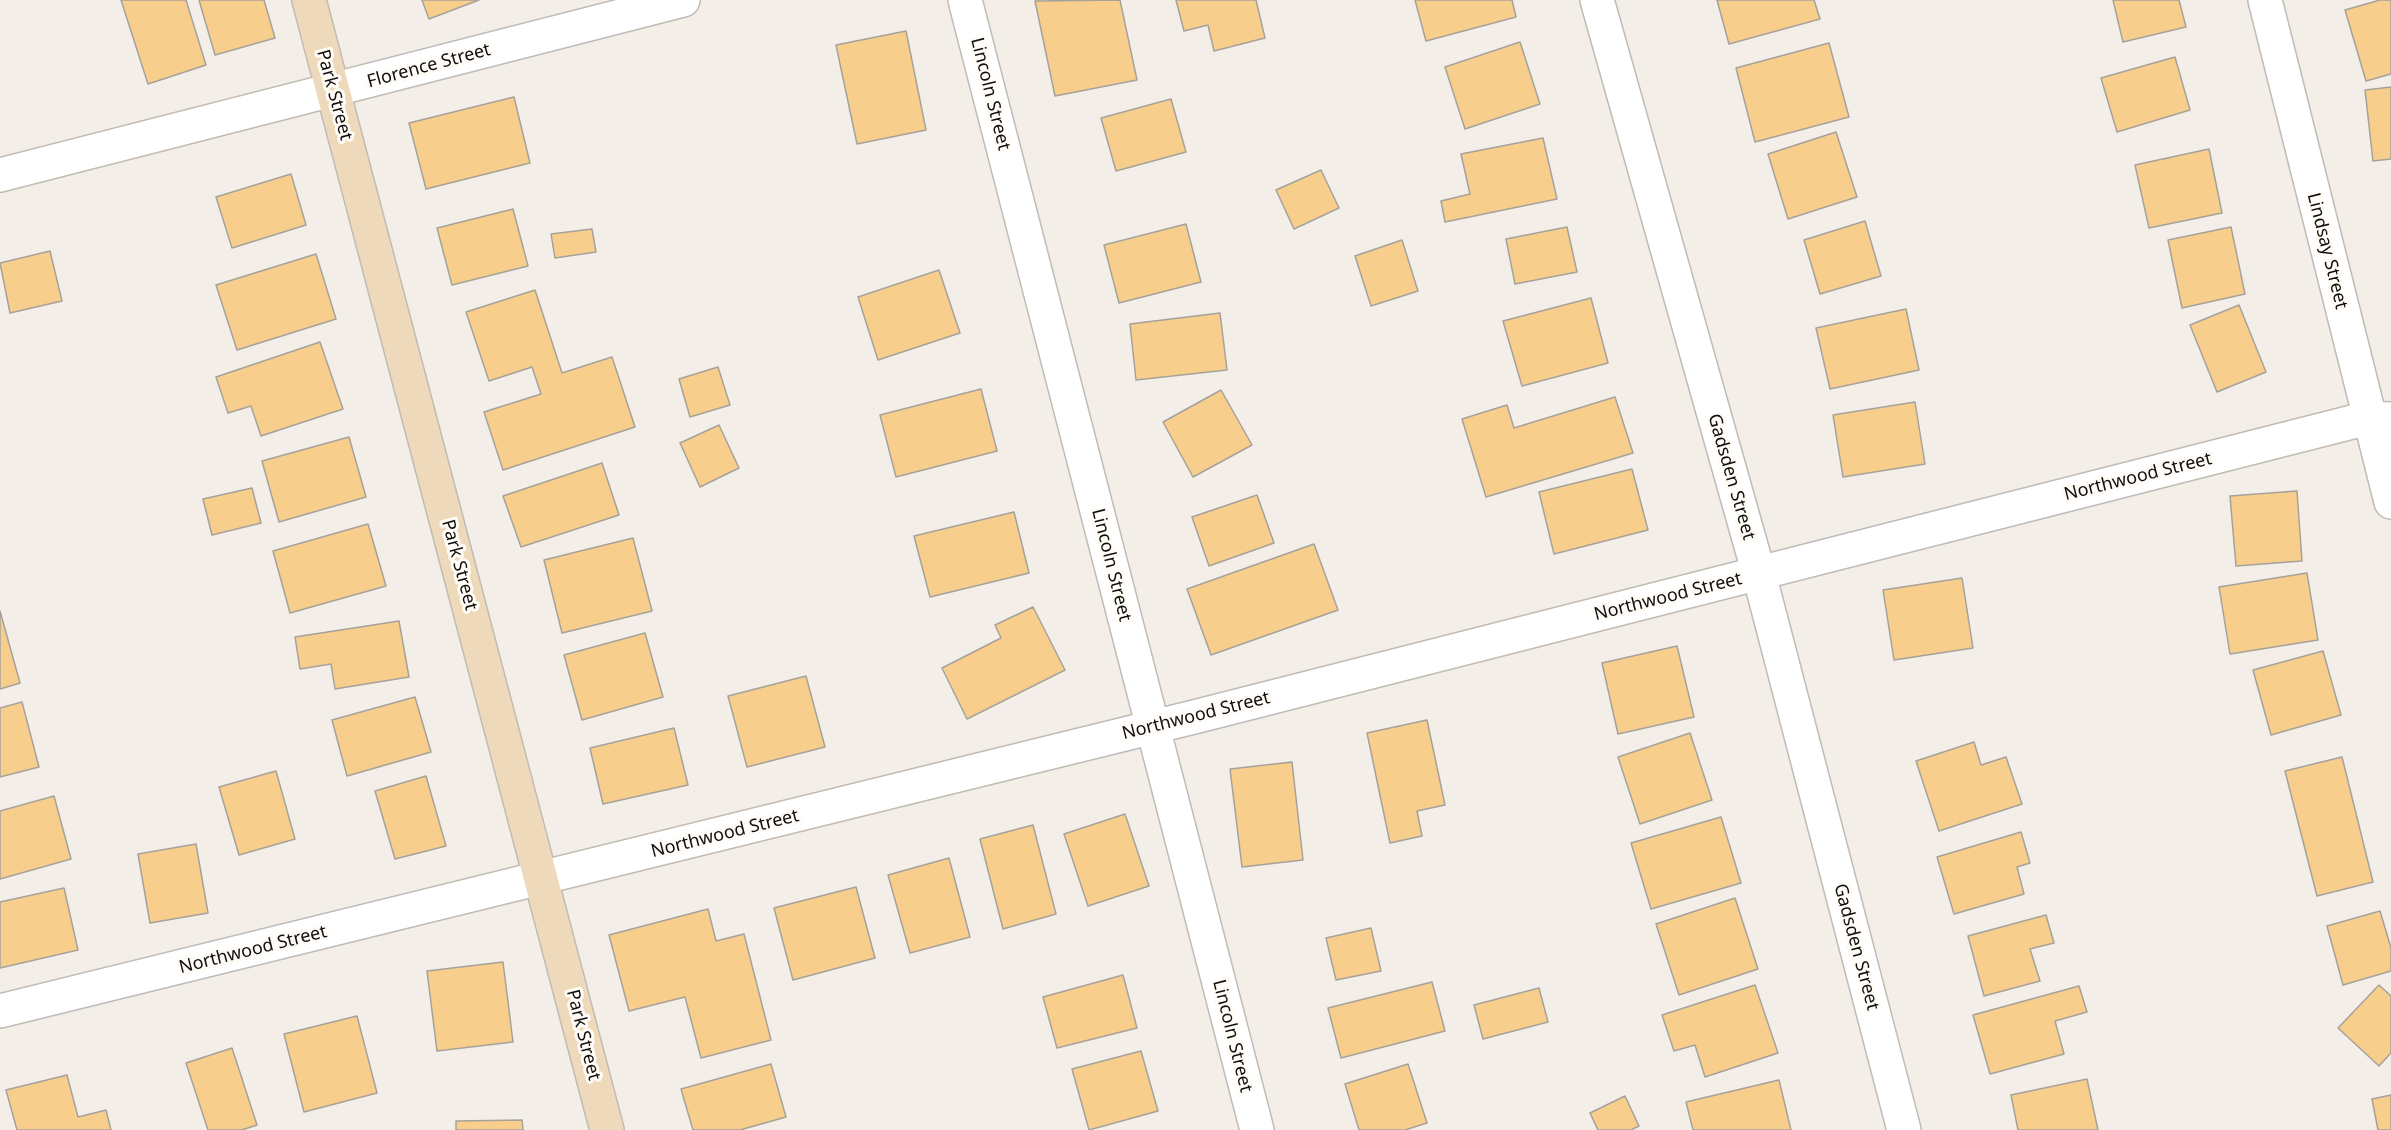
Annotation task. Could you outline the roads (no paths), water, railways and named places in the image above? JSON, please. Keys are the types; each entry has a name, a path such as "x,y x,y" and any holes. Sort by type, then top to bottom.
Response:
{"street":[{"name":"Park Street","path":"309,0 607,1130"},
{"name":"Florence Street","path":"0,175 332,92 682,0"},
{"name":"Lincoln Street","path":"965,0 1257,1130"},
{"name":"Gadsden Street","path":"1597,0 1759,574 1904,1130"},
{"name":"Lindsay Street","path":"2265,0 2380,419 2391,502"},
{"name":"Northwood Street","path":"0,1011 542,880 2380,419"}]}
